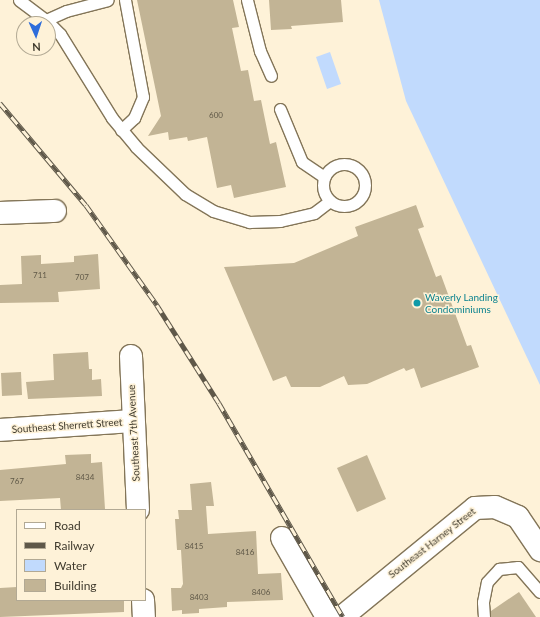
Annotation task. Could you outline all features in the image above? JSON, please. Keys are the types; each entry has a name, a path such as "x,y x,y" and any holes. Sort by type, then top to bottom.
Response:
{"street":[{"path":"0,213 55,211"},
{"name":"Southeast 7th Avenue","path":"131,356 138,509"},
{"name":"Southeast Sherrett Street","path":"0,430 133,421"},
{"name":"Southeast Harney Street","path":"342,617 475,508 495,507 518,517 540,550"},
{"path":"282,538 327,617"},
{"path":"143,601 144,617"}],"lane":[{"path":"18,0 40,16"},
{"path":"55,16 66,11 108,0"},
{"path":"121,130 134,118 143,97 124,0"},
{"path":"247,0 260,51 271,76"},
{"path":"56,30 60,34 93,90 121,130 180,190 213,211 248,222 280,221 314,213 330,202"},
{"path":"280,109 302,162 324,177"},
{"path":"346,163 357,168 364,178 363,195 357,201 341,206 330,202 323,191 324,177 330,168 346,163"},
{"path":"484,617 483,602 487,582 499,569 518,567 540,592"}],"water":[{"path":"379,0 540,0 540,385 406,101"},
{"path":"330,52 341,84 327,89 316,57"}],"building":[{"path":"137,0 233,0 239,27 232,28 241,71 248,70 254,101 261,100 270,144 276,142 286,187 234,198 231,185 217,188 207,137 188,141 187,137 169,140 168,132 148,136 161,116"},
{"path":"269,0 341,0 343,22 291,26 292,29 271,30"},
{"path":"416,205 424,227 418,229 436,277 441,275 467,346 471,345 479,367 421,388 414,368 406,371 404,368 367,384 348,385 344,376 320,387 291,387 286,376 273,381 224,267 294,263 358,236 355,227"},
{"path":"98,254 100,289 58,292 59,302 0,303 0,285 22,284 21,256 41,255 41,264 74,262 74,256"},
{"path":"88,352 89,369 92,369 92,380 101,379 102,396 28,399 26,382 54,380 53,354"},
{"path":"21,372 22,395 2,396 1,373"},
{"path":"91,454 91,463 102,462 105,509 61,509 60,498 0,501 0,470 66,464 65,455"},
{"path":"367,455 386,499 357,512 337,468"},
{"path":"211,482 214,506 206,506 208,534 256,531 258,574 281,573 283,600 227,602 227,607 199,609 199,613 182,614 182,610 172,611 171,588 181,588 183,584 181,550 177,550 175,519 179,519 178,510 192,510 190,484"},
{"path":"16,587 16,601 124,601 124,612 0,617 0,588"},
{"path":"519,592 536,617 491,617 491,611"}],"railway":[{"path":"0,103 86,205 157,305 219,403 343,617"}],"place":[{"name":"Waverly Landing Condominiums","path":"417,303"}]}
